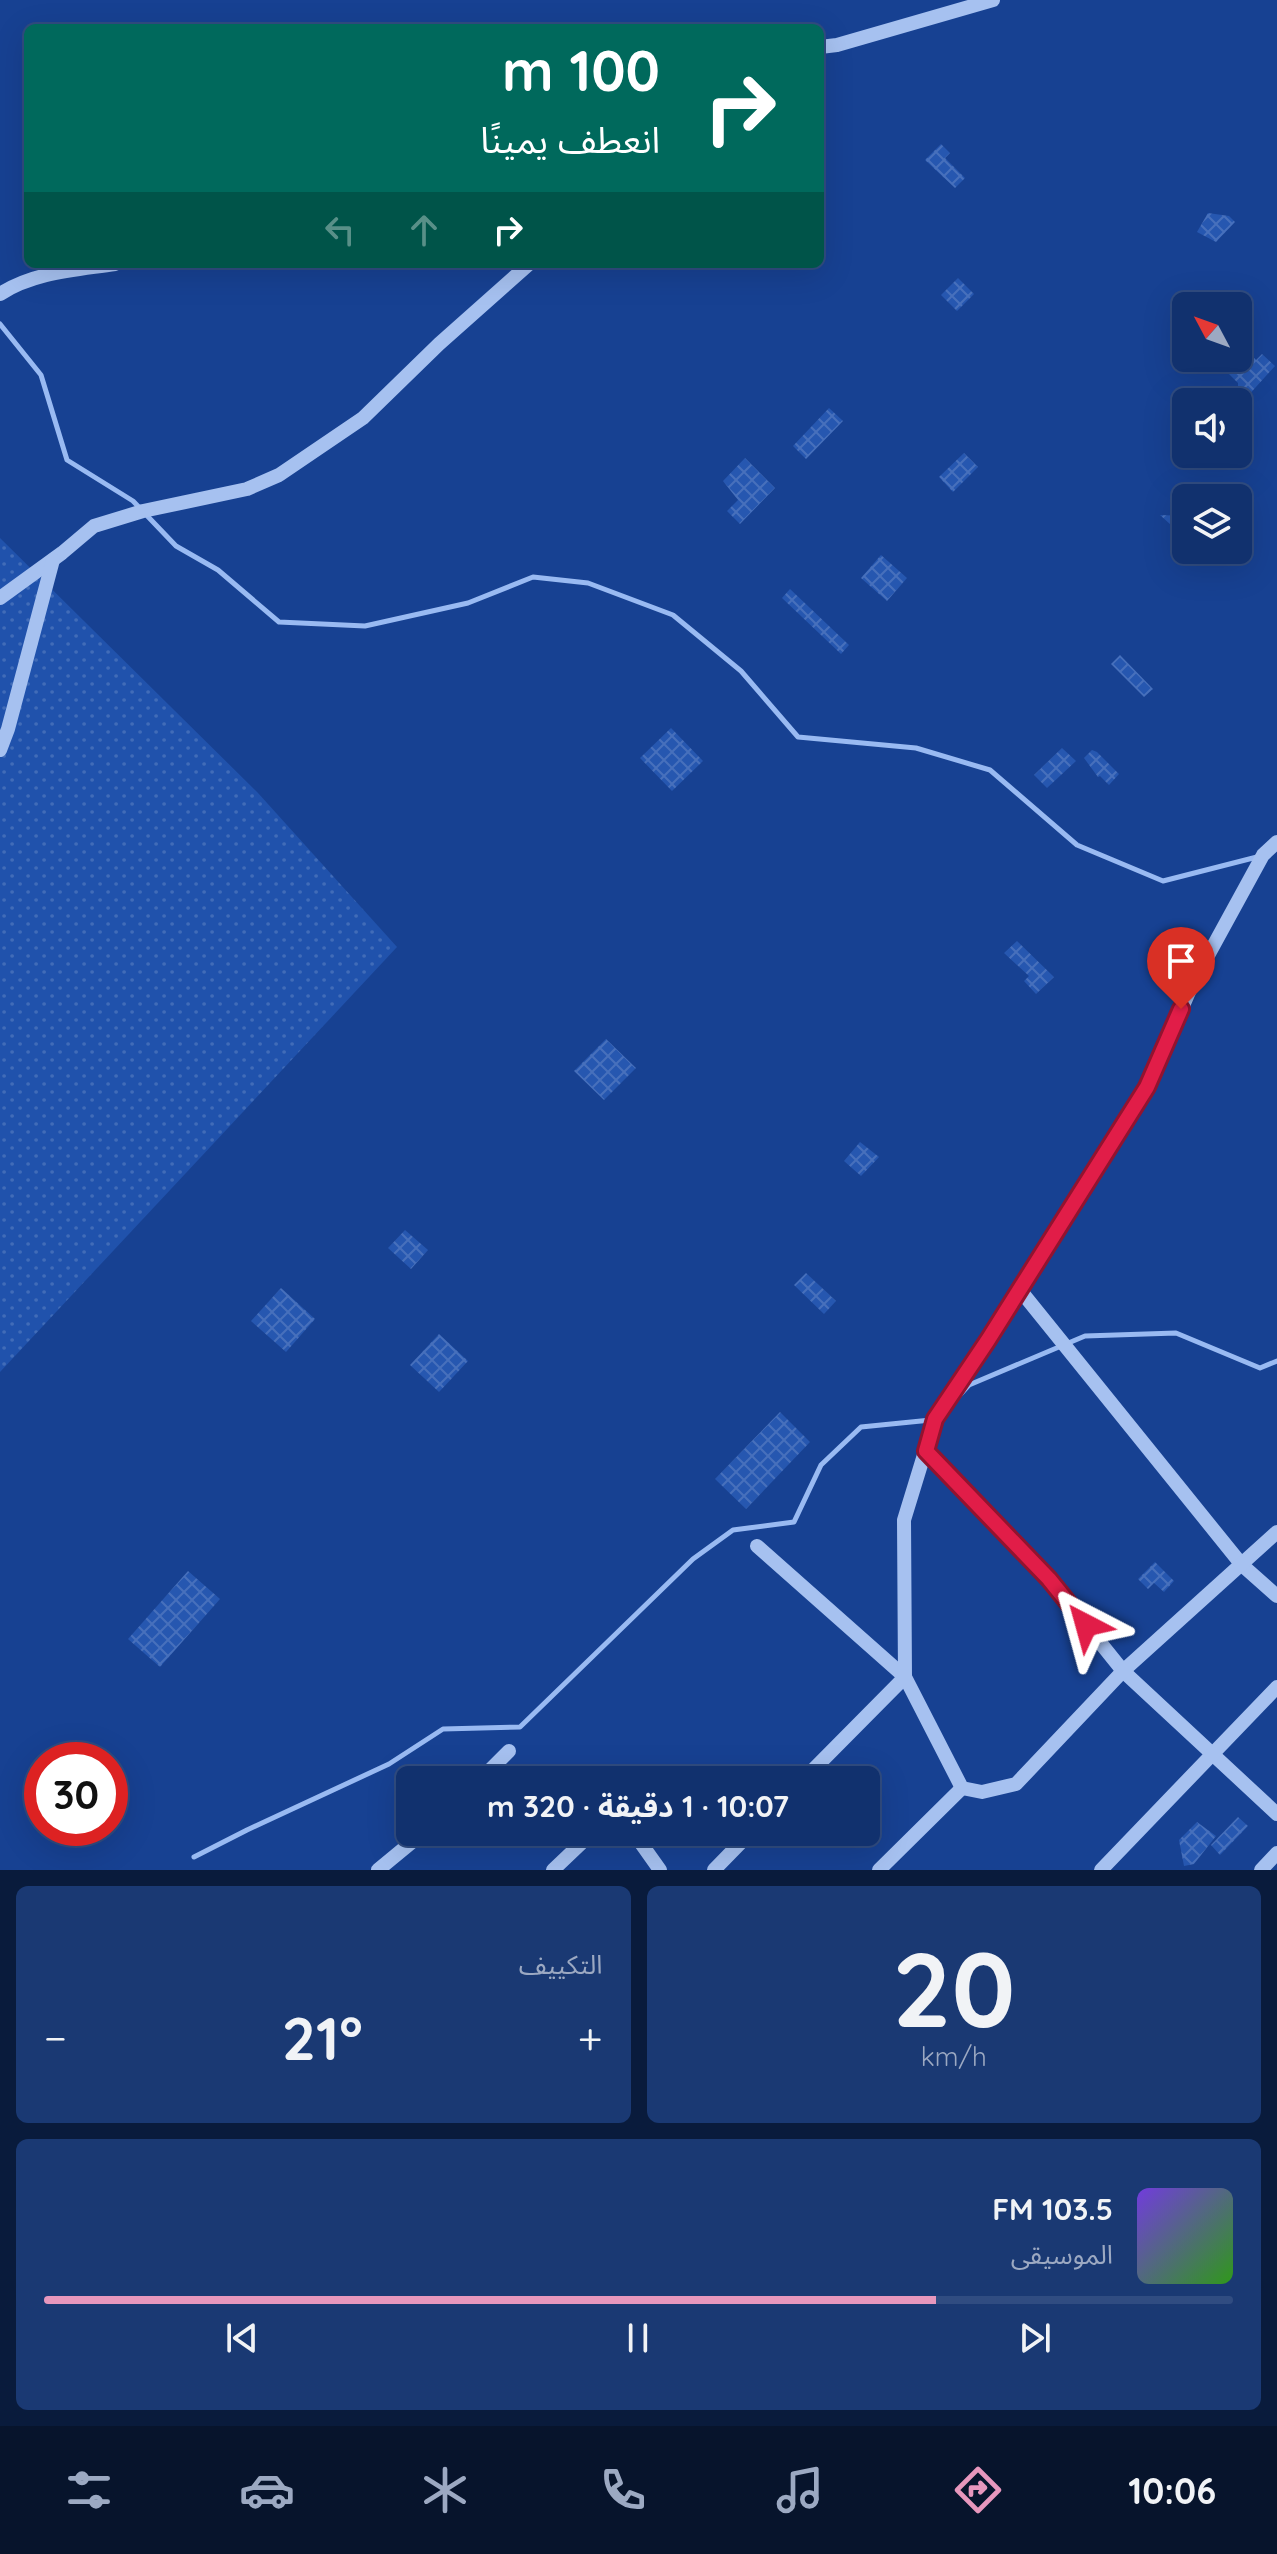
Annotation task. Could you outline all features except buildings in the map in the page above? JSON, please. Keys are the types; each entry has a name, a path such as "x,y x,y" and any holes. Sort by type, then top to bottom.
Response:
{"street":[{"path":"824,47 993,0"},
{"path":"824,56 837,45"},
{"path":"0,294 21,282 86,268"},
{"path":"0,598 94,526 133,514 247,489 279,475 363,418 439,344 524,268"},
{"path":"0,750 53,560"},
{"path":"817,1766 905,1677 904,1520 935,1419 1147,1087 1193,983 1263,855 1277,842"},
{"path":"1020,1290 1242,1565 1277,1596"},
{"path":"926,1451 1049,1579 1123,1671 1277,1814"},
{"path":"962,1788 982,1792 1016,1784 1123,1671 1277,1532"},
{"path":"757,1546 905,1677 962,1788"},
{"path":"1101,1870 1277,1687"},
{"path":"494,1766 509,1751"},
{"path":"886,1867 962,1788"},
{"path":"378,1870 407,1846"},
{"path":"553,1870 578,1846"},
{"path":"643,1846 660,1870"},
{"path":"714,1870 737,1846"},
{"path":"1261,1870 1277,1853"}],"shaded area":[{"path":"0,538 258,793 397,947 0,1372"}],"waterway":[{"path":"0,324 41,375 67,460 133,501 176,546 218,570 279,622 365,626 468,603 533,577 588,583 673,615 741,671 798,737 916,748 990,770 1077,845 1163,881 1257,857"},
{"path":"957,1398 969,1385 1085,1336 1176,1333 1260,1368 1277,1361"},
{"path":"194,1857 389,1764 443,1729 520,1727 693,1559 733,1530 794,1522 821,1465 861,1427 931,1420"}],"route":[{"path":"1086,1625 1049,1579 926,1451 935,1419 1147,1087 1181,1009"}]}
